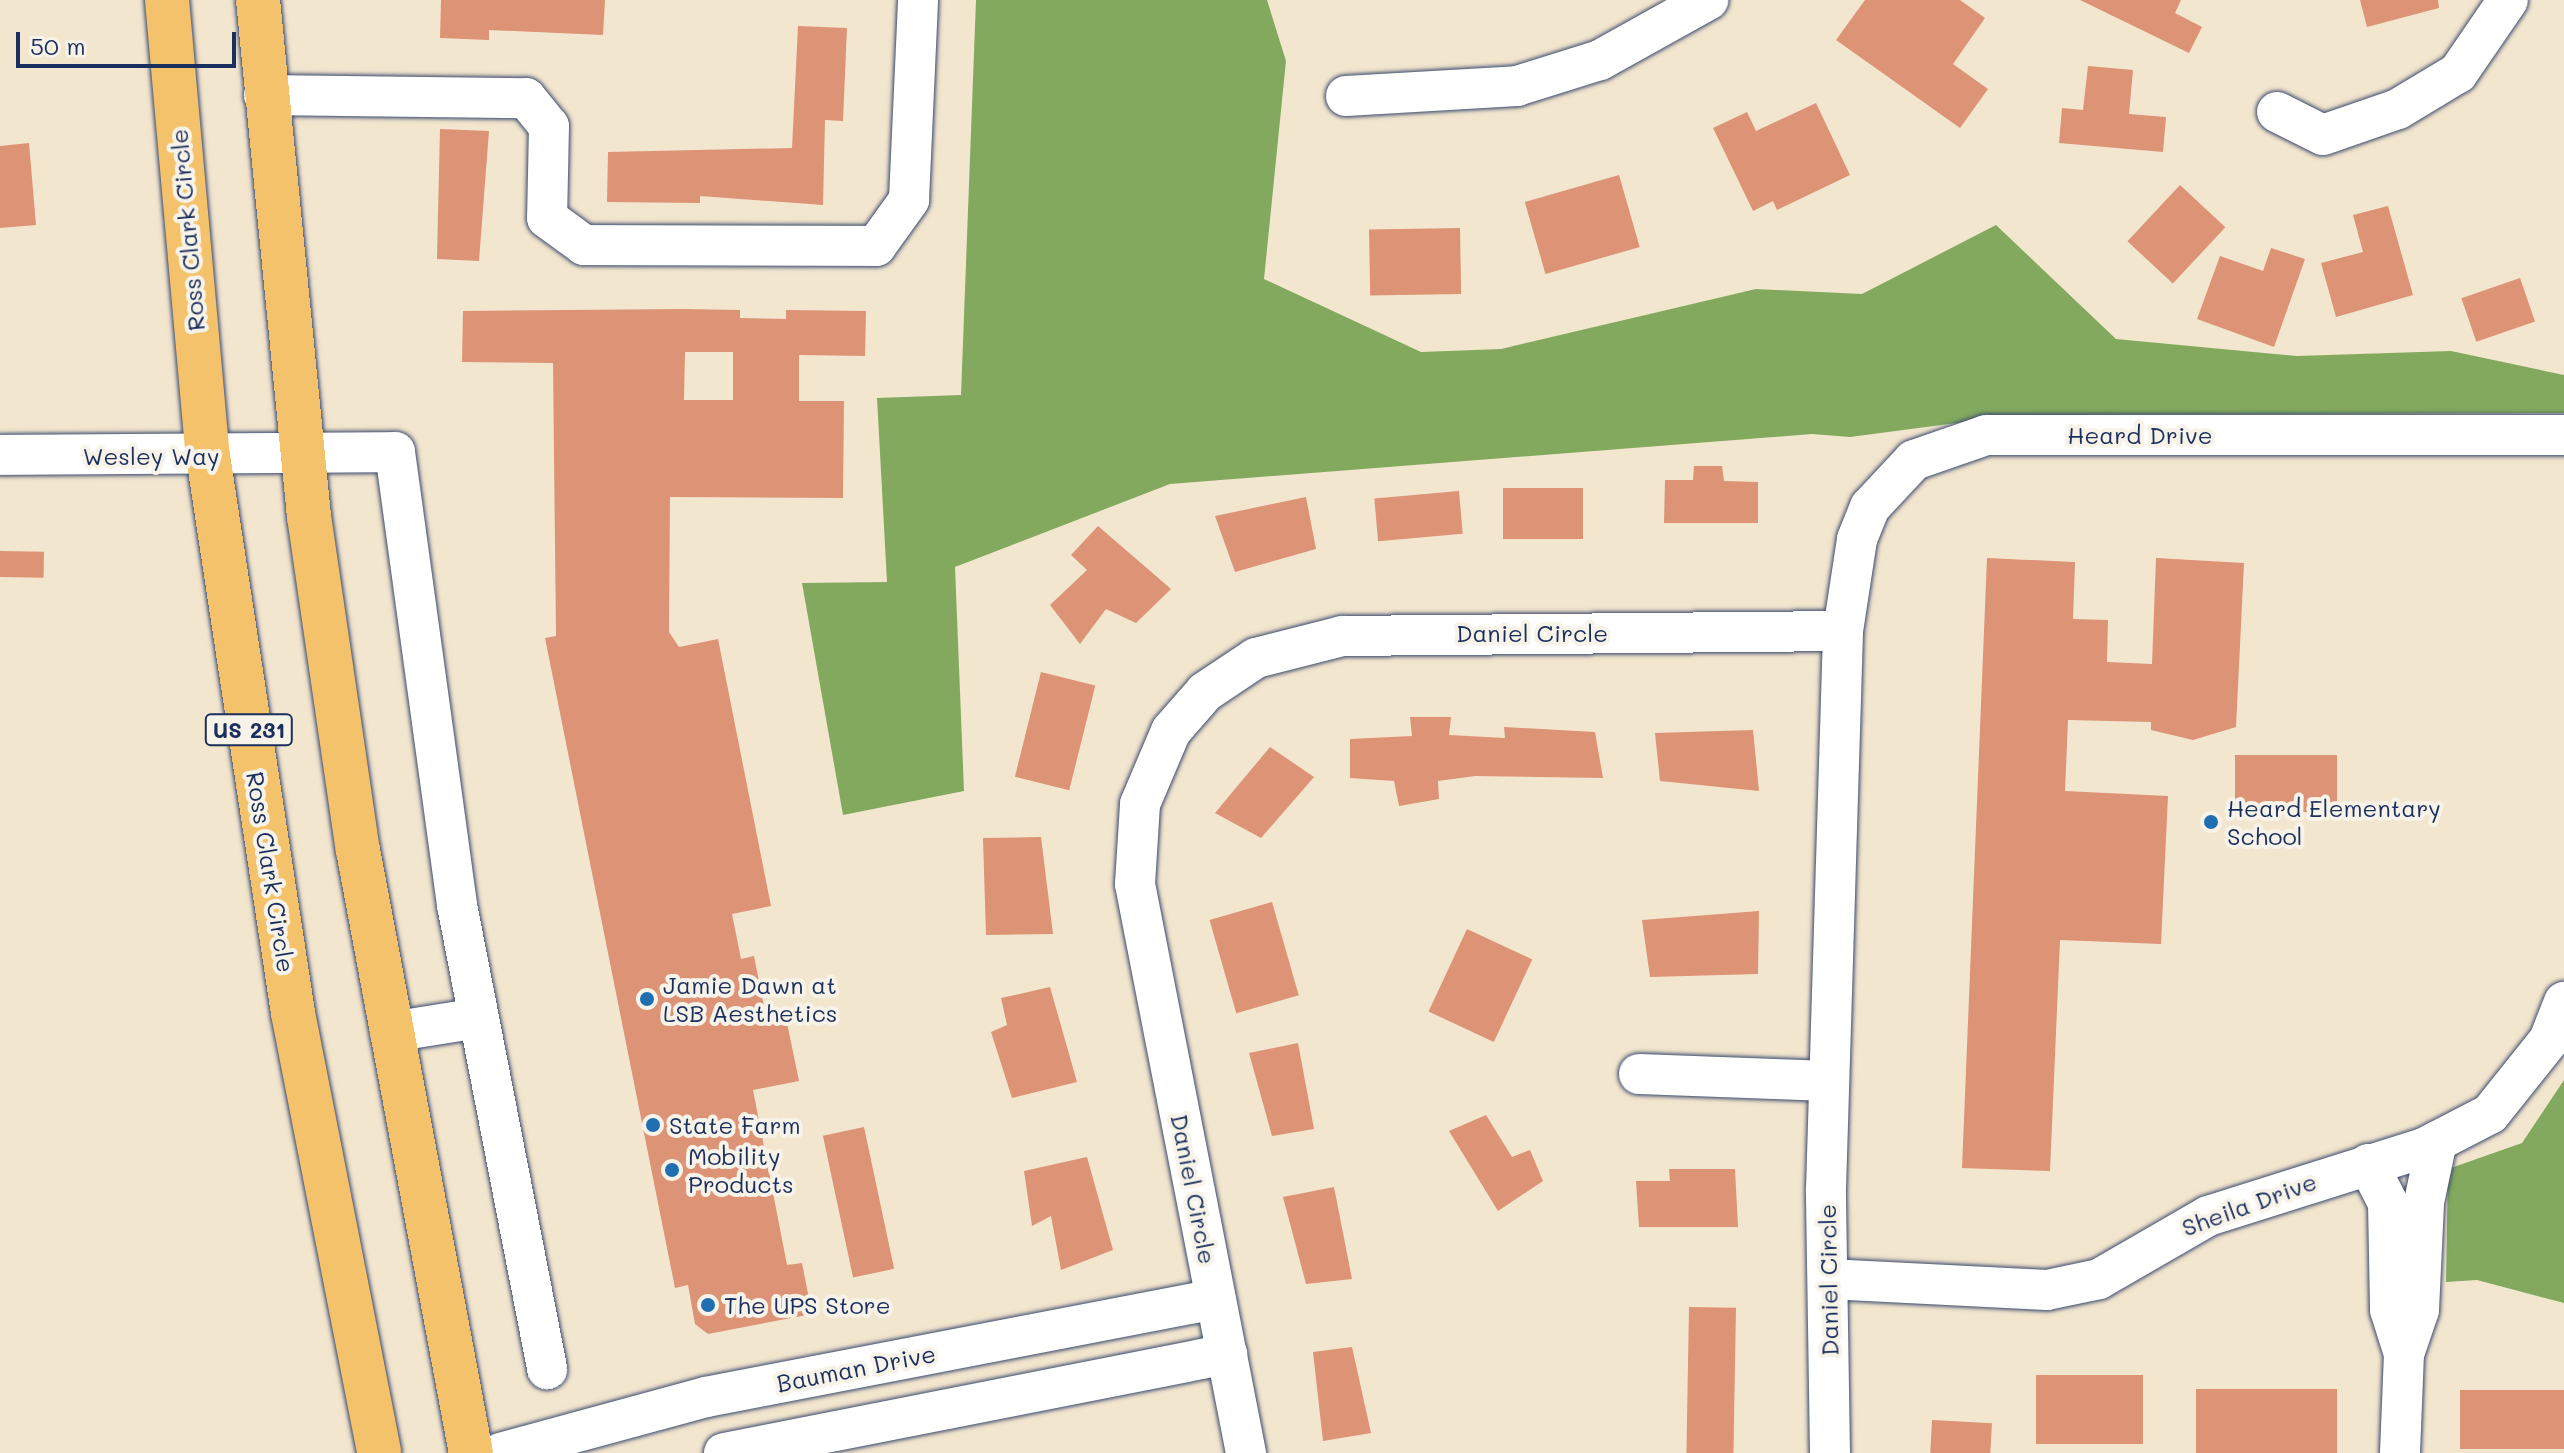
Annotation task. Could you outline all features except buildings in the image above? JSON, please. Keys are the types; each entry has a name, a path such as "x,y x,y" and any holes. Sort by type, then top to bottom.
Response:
{"highway":[{"name":"Ross Clark Circle","path":"167,0 208,456 293,1013 379,1453"},
{"path":"258,0 264,95 302,452 390,1032 471,1453"}],"street":[{"path":"264,95 526,98 549,126 547,218 584,245 876,246 909,200 918,0"},
{"path":"1346,96 1517,86 1600,60 1708,0"},
{"path":"2277,112 2323,135 2398,109 2458,73 2508,0"},
{"name":"Heard Drive","path":"1843,631 1857,539 1870,507 1914,460 1948,444 1986,435 2564,435"},
{"name":"Wesley Way","path":"0,455 208,456 395,452 430,739 478,1018"},
{"name":"Daniel Circle","path":"1246,1453 1135,884 1146,780 1185,712 1256,658 1342,636 1843,631 1829,1081 1830,1453"},
{"name":"Sheila Drive","path":"1828,1279 2073,1287 2208,1216 2437,1141 2490,1114 2522,1081 2564,1002"},
{"path":"390,1032 478,1018 547,1369"},
{"path":"1639,1074 1829,1081"},
{"path":"2400,1453 2404,1354 2419,1310 2424,1202 2437,1141"},
{"path":"2368,1164 2388,1203 2390,1310 2404,1354"},
{"name":"Bauman Drive","path":"500,1453 706,1397 1216,1299"},
{"path":"724,1453 1227,1354"}],"green space":[{"path":"976,0 1267,0 1286,61 1264,279 1421,352 1501,349 1756,289 1862,294 1996,225 2116,339 2297,356 2451,351 2564,375 2564,413 2017,415 1850,437 1812,434 1170,484 955,567 964,791 843,815 802,583 887,582 877,398 961,395"},
{"path":"2564,1080 2564,1303 2477,1280 2446,1282 2448,1169 2522,1143"}],"place":[{"name":"Heard Elementary School","path":"2211,822"},
{"name":"Jamie Dawn at LSB Aesthetics","path":"647,999"},
{"name":"State Farm","path":"653,1125"},
{"name":"Mobility Products","path":"672,1170"},
{"name":"The UPS Store","path":"708,1305"}]}
